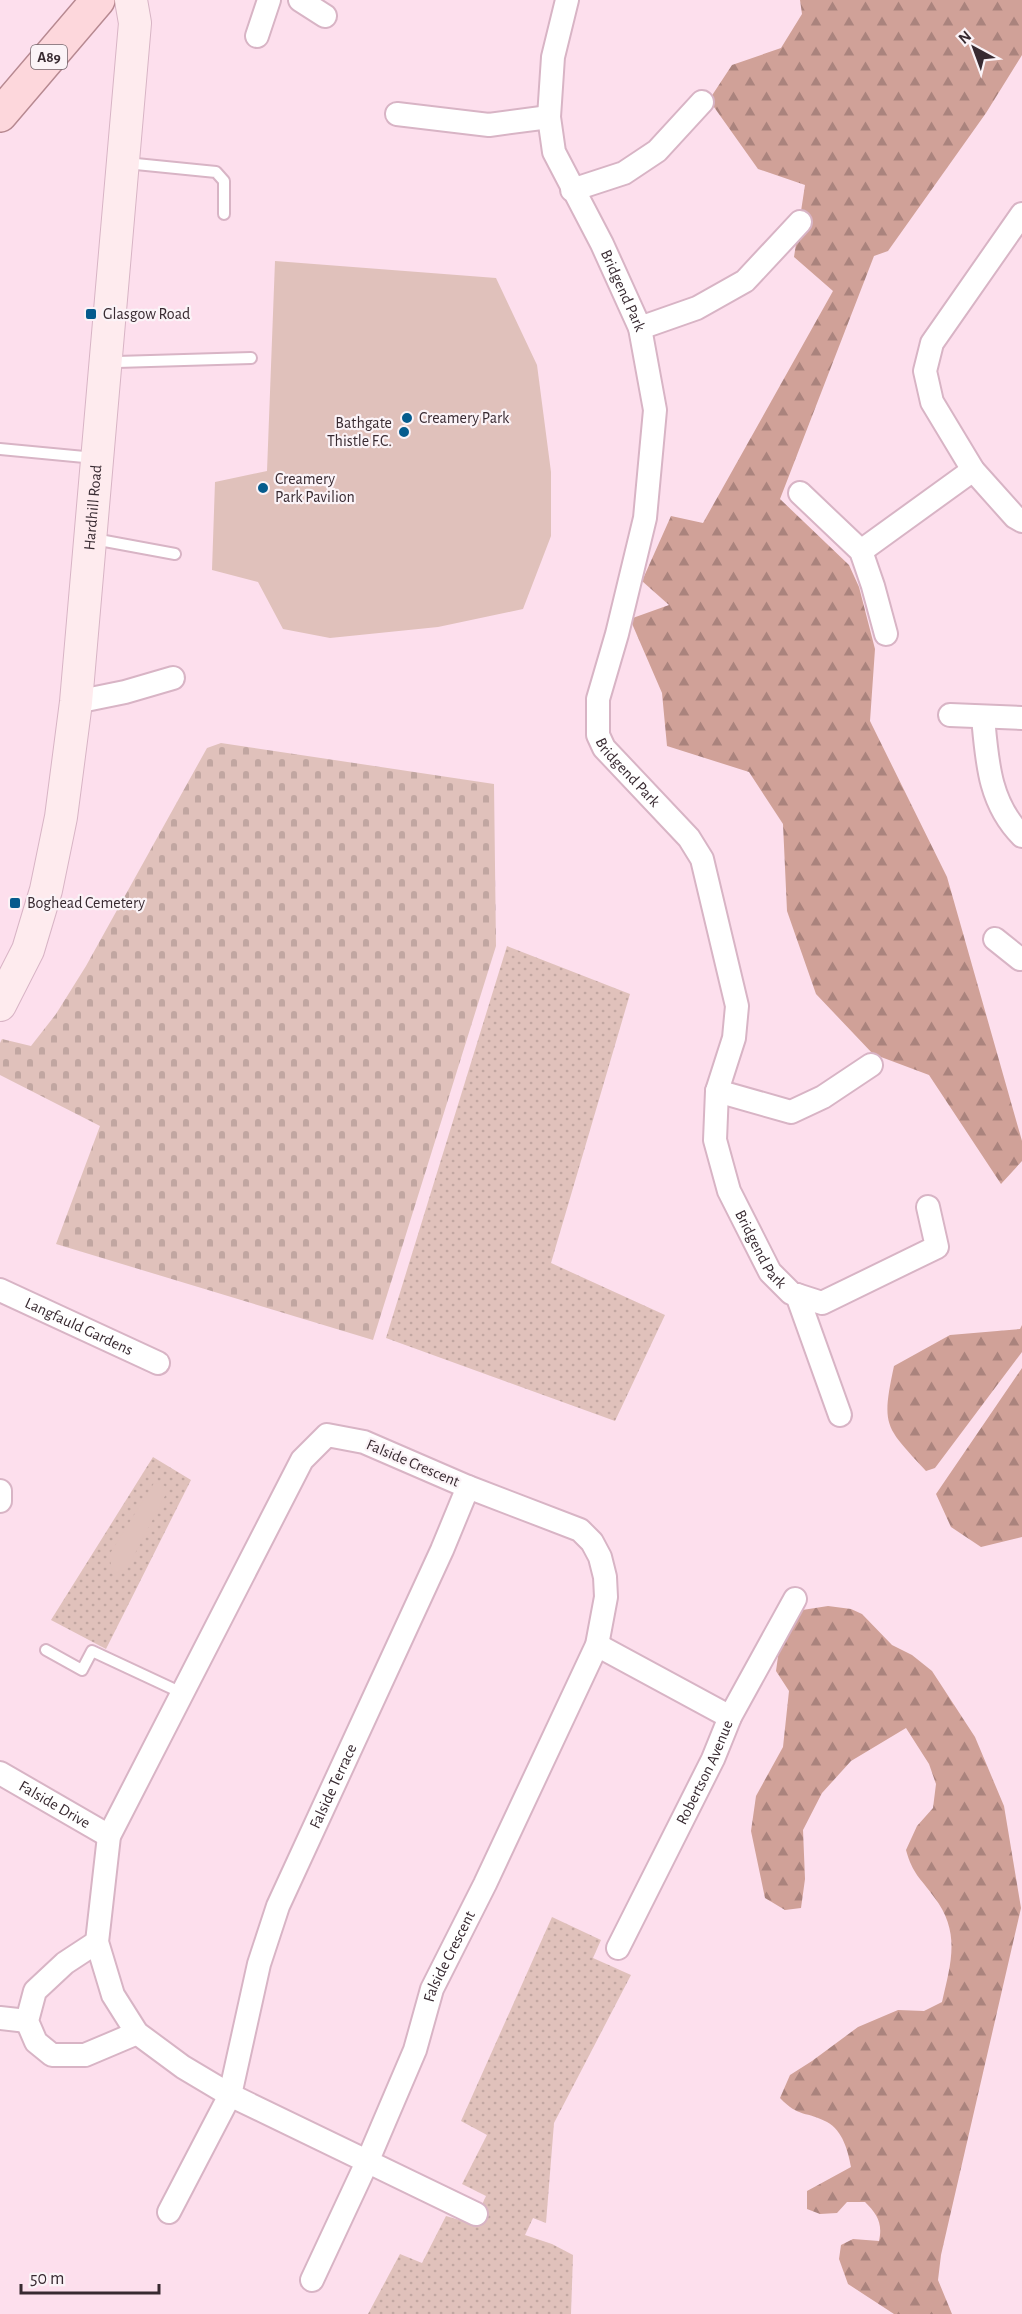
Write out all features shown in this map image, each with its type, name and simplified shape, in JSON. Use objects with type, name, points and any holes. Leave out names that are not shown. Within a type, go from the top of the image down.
[{"type":"main road","name":"A89","points":[[0,115],[98,0]]},
{"type":"main road","name":"Hardhill Road","points":[[0,1005],[28,950],[46,890],[61,817],[76,702],[135,22],[131,0]]},
{"type":"street","points":[[257,36],[269,0]]},
{"type":"street","points":[[300,0],[325,16]]},
{"type":"street","name":"Bridgend Park","points":[[567,0],[553,57],[549,117],[554,152],[602,244],[640,328],[655,411],[645,518],[617,634],[598,699],[598,735],[604,748],[688,838],[702,859],[737,1006],[734,1038],[717,1091],[715,1140],[729,1191],[770,1272],[791,1293],[822,1303],[937,1247],[928,1207]]},
{"type":"street","points":[[572,190],[624,172],[657,151],[702,102]]},
{"type":"street","points":[[397,114],[489,125],[549,117]]},
{"type":"street","points":[[1022,214],[932,343],[925,371],[932,402],[973,470],[1015,517],[1022,521]]},
{"type":"street","points":[[640,328],[697,308],[745,281],[800,222]]},
{"type":"street","points":[[861,551],[973,470]]},
{"type":"street","points":[[800,493],[861,551],[886,634]]},
{"type":"street","points":[[76,702],[125,692],[172,678]]},
{"type":"street","points":[[950,715],[1022,718]]},
{"type":"street","points":[[982,717],[992,789],[1010,824],[1022,836]]},
{"type":"street","points":[[995,939],[1020,959]]},
{"type":"street","points":[[717,1091],[792,1112],[823,1097],[872,1065]]},
{"type":"street","name":"Langfauld Gardens","points":[[0,1290],[158,1362]]},
{"type":"street","points":[[797,1295],[840,1415]]},
{"type":"street","name":"Falside Crescent","points":[[312,2280],[368,2160],[415,2050],[432,1989],[485,1884],[597,1645],[606,1597],[605,1577],[600,1557],[592,1542],[580,1530],[468,1487],[363,1442],[327,1435],[302,1460],[109,1836],[97,1942],[113,1995],[137,2033],[183,2067],[230,2095],[368,2160],[476,2214]]},
{"type":"street","name":"Falside Terrace","points":[[230,2095],[259,1964],[278,1906],[442,1550],[468,1487]]},
{"type":"street","points":[[0,1491],[0,1501]]},
{"type":"street","name":"Robertson Avenue","points":[[618,1948],[713,1759],[730,1717],[795,1599]]},
{"type":"street","points":[[597,1645],[730,1717]]},
{"type":"street","name":"Falside Drive","points":[[0,1773],[109,1836]]},
{"type":"street","points":[[97,1942],[64,1963],[35,1991],[27,2021],[36,2042],[52,2055],[85,2055],[137,2033]]},
{"type":"street","points":[[0,2018],[27,2021]]},
{"type":"street","points":[[169,2212],[230,2095]]},
{"type":"lane","points":[[123,162],[216,172],[224,181],[224,214]]},
{"type":"lane","points":[[106,351],[117,362],[251,358]]},
{"type":"lane","points":[[0,449],[98,458]]},
{"type":"lane","points":[[91,539],[175,554]]},
{"type":"lane","points":[[46,1650],[82,1670],[92,1651],[182,1693]]},
{"type":"green space","points":[[800,0],[1022,0],[1022,55],[986,113],[888,251],[874,256],[780,499],[849,565],[859,587],[875,649],[870,721],[947,877],[1022,1141],[1022,1161],[1001,1184],[929,1075],[873,1054],[816,994],[787,911],[783,824],[749,772],[667,746],[662,693],[630,619],[669,605],[642,581],[671,516],[703,523],[833,291],[794,257],[805,185],[758,169],[709,100],[732,65],[781,48],[802,14]]},
{"type":"green space","name":"Creamery Park","points":[[275,261],[496,278],[537,365],[551,472],[551,536],[523,609],[438,627],[330,638],[283,629],[258,582],[212,570],[215,482],[267,471]]},
{"type":"green space","points":[[221,743],[494,784],[496,946],[373,1340],[56,1244],[100,1126],[0,1075],[2,1039],[31,1046],[56,1014],[86,966],[207,748]]},
{"type":"green space","points":[[507,946],[630,994],[551,1263],[665,1315],[615,1421],[386,1338]]},
{"type":"green space","points":[[1022,1325],[1022,1352],[935,1468],[926,1471],[894,1434],[890,1424],[888,1402],[894,1366],[950,1335],[1020,1329]]},
{"type":"green space","points":[[1022,1368],[1022,1537],[981,1547],[951,1527],[936,1494]]},
{"type":"green space","points":[[153,1457],[191,1480],[106,1649],[51,1620]]},
{"type":"green space","points":[[154,1483],[165,1486],[167,1492],[127,1569],[113,1574],[109,1555]]},
{"type":"green space","points":[[828,1606],[851,1609],[862,1614],[892,1645],[912,1655],[932,1671],[975,1737],[1004,1806],[1021,1908],[941,2255],[938,2280],[952,2314],[894,2314],[848,2284],[839,2259],[841,2245],[853,2239],[879,2241],[878,2219],[865,2202],[847,2202],[837,2213],[820,2214],[807,2209],[807,2191],[851,2167],[848,2154],[841,2136],[833,2126],[793,2109],[780,2098],[790,2075],[858,2027],[898,2010],[924,2011],[942,2002],[951,1961],[951,1935],[948,1923],[934,1897],[914,1871],[906,1850],[917,1826],[933,1808],[936,1784],[929,1764],[906,1728],[851,1761],[822,1793],[803,1830],[805,1879],[801,1908],[785,1910],[765,1898],[751,1831],[756,1796],[783,1747],[789,1691],[776,1671],[780,1642],[796,1611]]},
{"type":"green space","points":[[552,1917],[601,1940],[593,1958],[631,1975],[554,2123],[546,2223],[533,2218],[525,2235],[552,2244],[573,2255],[571,2314],[368,2314],[400,2254],[422,2263],[446,2216],[473,2224],[486,2196],[462,2184],[487,2135],[461,2121]]},
{"type":"place","name":"Glasgow Road","points":[[91,314]]},
{"type":"place","name":"Creamery Park","points":[[407,418]]},
{"type":"place","name":"Bathgate Thistle F.C.","points":[[404,432]]},
{"type":"place","name":"Creamery Park Pavilion","points":[[263,488]]},
{"type":"place","name":"Boghead Cemetery","points":[[15,903]]}]
